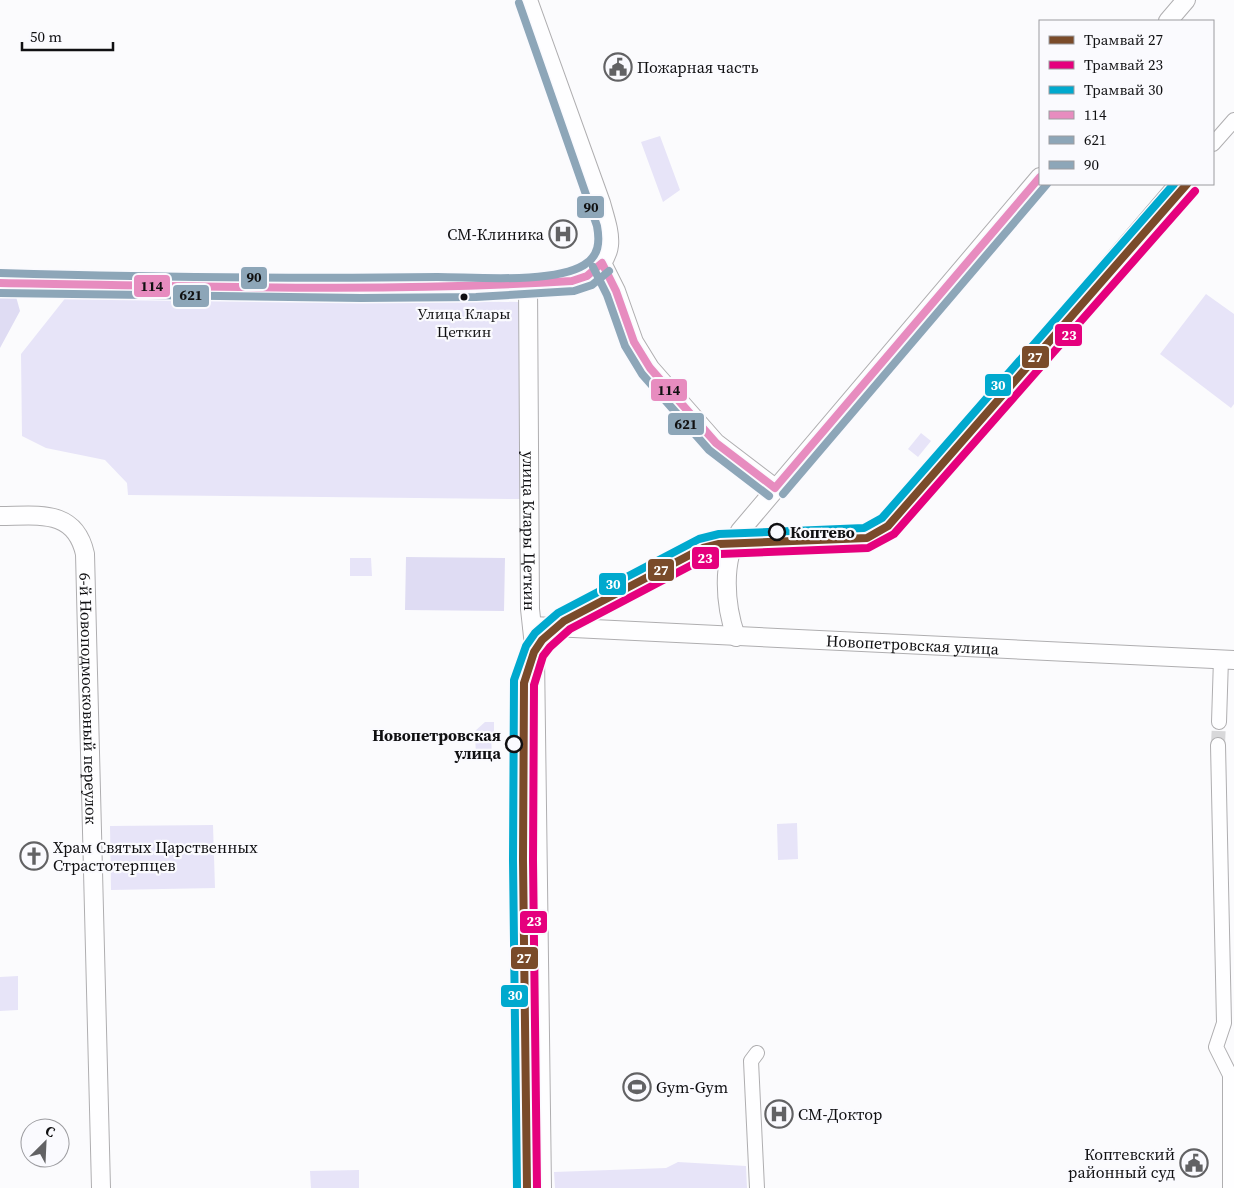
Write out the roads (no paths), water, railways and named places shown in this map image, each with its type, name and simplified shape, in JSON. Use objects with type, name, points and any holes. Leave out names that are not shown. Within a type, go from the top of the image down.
[{"type":"street","points":[[0,283],[361,288],[528,285],[572,281],[587,276],[602,262],[610,244],[601,203],[528,0]]},
{"type":"street","points":[[1169,20],[1186,0]]},
{"type":"street","points":[[1214,143],[1234,120]]},
{"type":"street","points":[[736,637],[730,619],[728,571],[729,552],[734,540],[775,488],[1039,178]]},
{"type":"street","points":[[734,540],[865,534],[886,524],[1175,185]]},
{"type":"street","points":[[602,262],[616,291],[634,342],[650,368],[716,443],[775,488]]},
{"type":"street","name":"улица Клары Цеткин","points":[[528,285],[542,1188]]},
{"type":"street","name":"6-й Новоподмосковный переулок","points":[[0,516],[58,518],[74,528],[83,544],[85,554],[101,1188]]},
{"type":"street","name":"Новопетровская улица","points":[[532,626],[1228,660]]},
{"type":"street","points":[[1219,722],[1228,660]]},
{"type":"street","points":[[1218,745],[1224,1023],[1216,1046],[1230,1076],[1230,1188]]},
{"type":"street","points":[[757,1053],[751,1061],[757,1188]]},
{"type":"tunnel","points":[[1218,745],[1219,722]]},
{"type":"tram line","name":"30","points":[[517,1188],[513,860],[514,680],[526,646],[535,633],[558,613],[699,539],[719,534],[864,528],[882,518],[1173,185]]},
{"type":"tram line","name":"27","points":[[527,1188],[523,860],[524,683],[534,652],[542,640],[564,621],[703,548],[719,544],[867,538],[888,526],[1186,185]]},
{"type":"tram line","name":"23","points":[[537,1188],[533,860],[534,685],[543,656],[570,629],[707,557],[720,554],[868,548],[894,534],[1195,191]]},
{"type":"place","name":"Пожарная часть","points":[[618,67]]},
{"type":"place","name":"СМ-Клиника","points":[[563,234]]},
{"type":"place","name":"Улица Клары Цеткин","points":[[464,297]]},
{"type":"place","name":"Коптево","points":[[777,532]]},
{"type":"place","name":"Новопетровская улица","points":[[514,744]]},
{"type":"place","name":"Храм Святых Царственных Страстотерпцев","points":[[34,856]]},
{"type":"place","name":"Gym-Gym","points":[[637,1087]]},
{"type":"place","name":"СМ-Доктор","points":[[779,1114]]},
{"type":"place","name":"Коптевский районный суд","points":[[1194,1163]]}]
